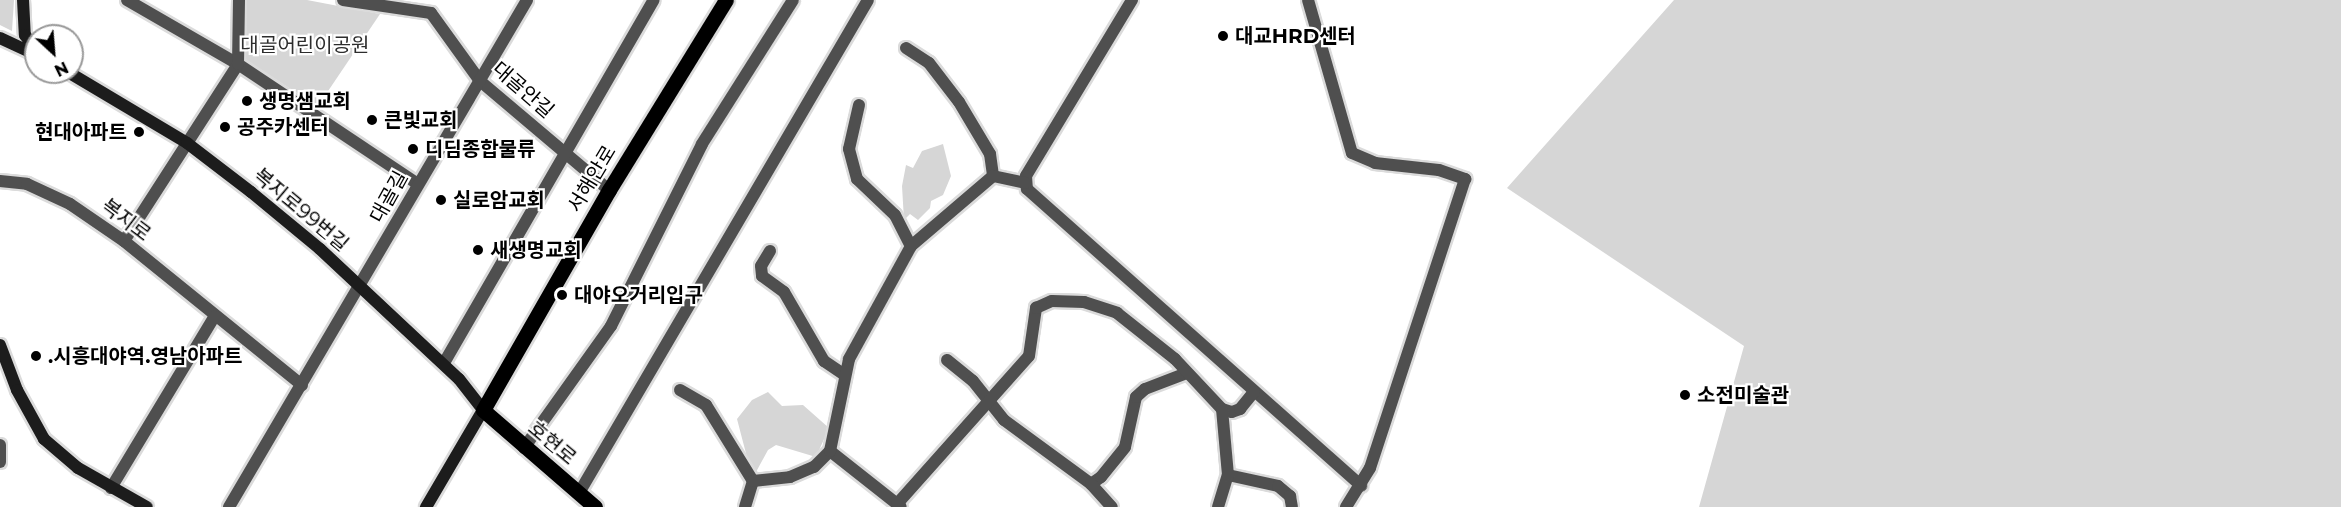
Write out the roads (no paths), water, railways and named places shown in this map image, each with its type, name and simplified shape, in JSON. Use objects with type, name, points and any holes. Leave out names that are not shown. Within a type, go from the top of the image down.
[{"type":"main road","name":"서해안로","points":[[483,410],[609,190],[726,0]]},
{"type":"main road","name":"호현로","points":[[483,410],[524,448],[596,507]]},
{"type":"street","points":[[23,0],[24,30]]},
{"type":"street","points":[[127,0],[238,64],[418,184]]},
{"type":"street","points":[[124,241],[238,64],[239,0]]},
{"type":"street","name":"대골안길","points":[[343,0],[422,6],[430,13],[480,81],[609,190]]},
{"type":"street","name":"대골길","points":[[229,507],[361,287],[418,184],[527,0]]},
{"type":"street","points":[[444,363],[654,0]]},
{"type":"street","points":[[524,448],[611,326],[702,144],[793,0]]},
{"type":"street","points":[[579,493],[868,0]]},
{"type":"street","points":[[1025,183],[1132,0]]},
{"type":"street","points":[[1308,0],[1352,153],[1375,163],[1439,170],[1465,179],[1361,486],[1346,507]]},
{"type":"street","points":[[0,38],[24,48]]},
{"type":"street","points":[[906,48],[929,63],[960,102],[990,154],[993,176]]},
{"type":"street","name":"복지로99번길","points":[[84,82],[187,143],[290,223],[444,363],[483,410]]},
{"type":"street","points":[[859,105],[849,148],[857,179],[895,215],[911,246]]},
{"type":"street","points":[[993,176],[1025,183]]},
{"type":"street","points":[[753,481],[790,477],[814,466],[830,451],[849,359],[911,246],[993,176]]},
{"type":"street","name":"복지로","points":[[0,180],[27,184],[70,204],[124,241],[214,317],[302,385]]},
{"type":"street","points":[[1025,183],[1030,195],[1361,486]]},
{"type":"street","points":[[770,251],[761,266],[762,276],[784,292],[824,361],[845,375]]},
{"type":"street","points":[[830,451],[899,506],[1029,356],[1036,308],[1052,301],[1084,302],[1117,313],[1222,409],[1232,412],[1240,409],[1254,392]]},
{"type":"street","points":[[111,488],[214,317]]},
{"type":"street","points":[[0,345],[17,390],[44,439],[78,468],[147,507]]},
{"type":"street","points":[[947,360],[973,381],[988,404],[1036,446],[1091,484],[1112,507]]},
{"type":"street","points":[[1091,484],[1101,477],[1125,447],[1136,397],[1145,389],[1186,374]]},
{"type":"street","points":[[680,390],[706,405],[753,481],[745,507]]},
{"type":"street","points":[[1218,507],[1228,475],[1222,409]]},
{"type":"street","name":"서해안로","points":[[426,507],[483,410]]},
{"type":"street","points":[[0,445],[0,462]]},
{"type":"street","points":[[1228,475],[1278,486],[1290,496],[1292,507]]},
{"type":"place","name":"대교HRD센터","points":[[1223,36]]},
{"type":"place","name":"생명샘교회","points":[[247,101]]},
{"type":"place","name":"큰빛교회","points":[[372,120]]},
{"type":"place","name":"공주카센터","points":[[225,127]]},
{"type":"place","name":"현대아파트","points":[[139,132]]},
{"type":"place","name":"디딤종합물류","points":[[413,149]]},
{"type":"place","name":"실로암교회","points":[[441,200]]},
{"type":"place","name":"새생명교회","points":[[478,250]]},
{"type":"place","name":"대야오거리입구","points":[[562,295]]},
{"type":"place","name":".시흥대야역.영남아파트","points":[[36,356]]},
{"type":"place","name":"소전미술관","points":[[1685,395]]},
{"type":"park label","name":"대골어린이공원","points":[[305,45]]}]
